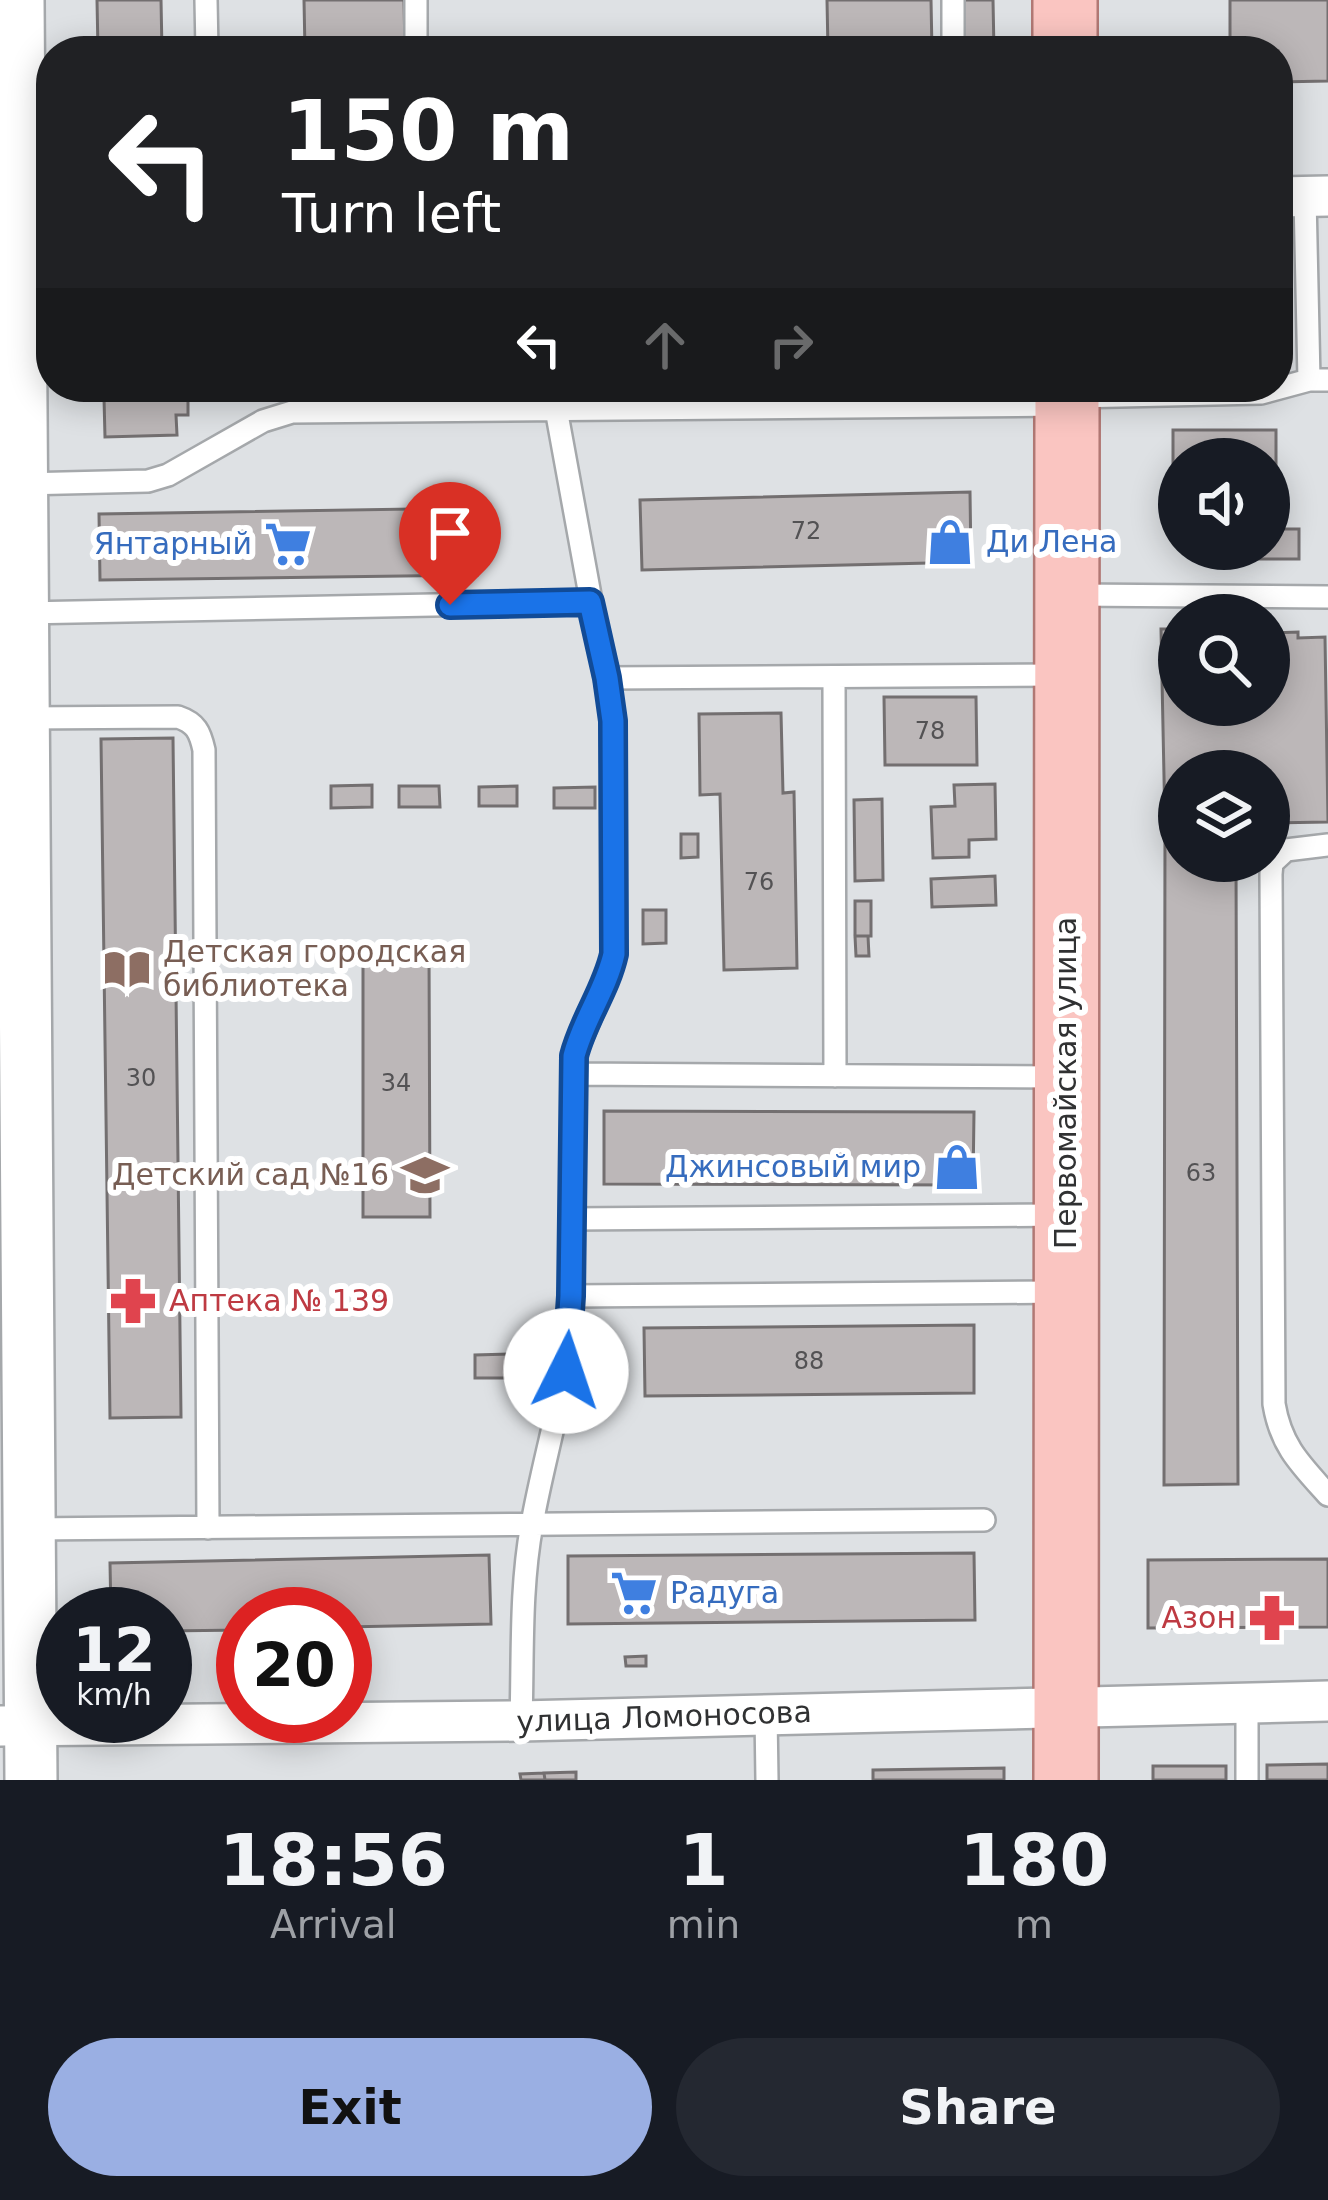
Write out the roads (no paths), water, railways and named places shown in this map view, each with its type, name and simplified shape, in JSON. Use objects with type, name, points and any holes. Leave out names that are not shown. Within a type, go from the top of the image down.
[{"type":"main road","points":[[1065,0],[1065,36]]},
{"type":"main road","name":"Первомайская улица","points":[[1066,1780],[1067,402]]},
{"type":"street","points":[[12,28],[35,214],[11,484],[22,613],[23,718],[12,875],[23,1496],[15,1726],[32,1780]]},
{"type":"street","name":"улица Ломоносова","points":[[15,1726],[521,1721],[1328,1701]]},
{"type":"lane","points":[[206,0],[207,36]]},
{"type":"lane","points":[[416,0],[416,36]]},
{"type":"lane","points":[[953,0],[953,36]]},
{"type":"lane","points":[[1304,197],[1318,380]]},
{"type":"lane","points":[[11,484],[148,481],[168,475],[263,421],[292,412],[479,402]]},
{"type":"lane","points":[[521,1721],[525,1571],[566,1371],[572,1074],[578,1041],[614,954],[613,721],[555,402]]},
{"type":"lane","points":[[1067,595],[1328,597]]},
{"type":"lane","points":[[22,613],[590,602]]},
{"type":"lane","points":[[607,678],[1067,674]]},
{"type":"lane","points":[[835,677],[836,1076]]},
{"type":"lane","points":[[23,718],[178,717],[191,722],[204,750],[208,1528]]},
{"type":"lane","points":[[1328,845],[1286,850],[1277,855],[1270,874],[1274,1404],[1278,1429],[1290,1453],[1328,1495]]},
{"type":"lane","points":[[572,1074],[1066,1077]]},
{"type":"lane","points":[[571,1220],[1066,1215]]},
{"type":"lane","points":[[571,1296],[1066,1292]]},
{"type":"lane","points":[[23,1496],[208,1528],[984,1520]]},
{"type":"lane","points":[[1246,1780],[1247,1703]]},
{"type":"lane","points":[[766,1714],[767,1780]]},
{"type":"place","name":"Ди Лена","points":[[950,542]]},
{"type":"place","name":"Янтарный","points":[[288,544]]},
{"type":"place","name":"Детская городская библиотека","points":[[127,969]]},
{"type":"place","name":"Джинсовый мир","points":[[957,1167]]},
{"type":"place","name":"Детский сад №16","points":[[425,1175]]},
{"type":"place","name":"Аптека № 139","points":[[133,1301]]},
{"type":"place","name":"Радуга","points":[[634,1593]]},
{"type":"place","name":"Азон","points":[[1272,1618]]}]
